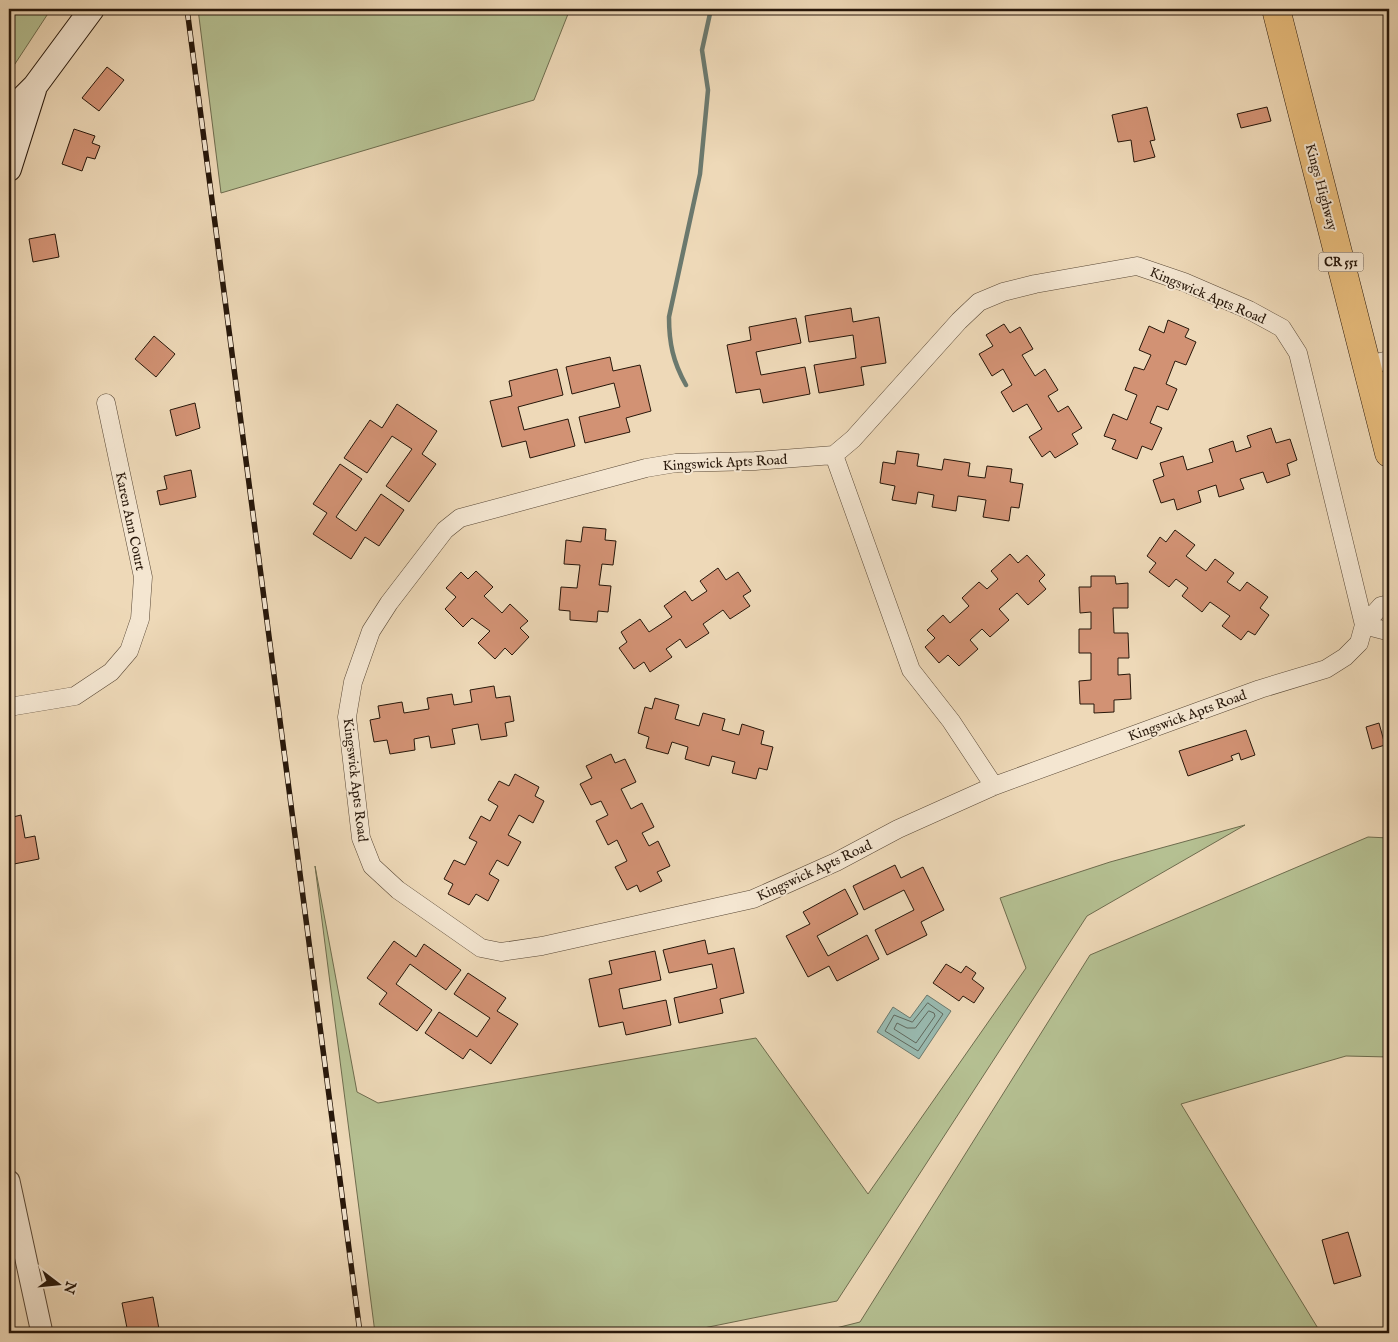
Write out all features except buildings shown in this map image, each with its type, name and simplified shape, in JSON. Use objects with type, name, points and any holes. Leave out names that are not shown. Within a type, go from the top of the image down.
[{"type":"main road","points":[[9,112],[35,86],[92,9]]},
{"type":"main road","name":"Kings Highway","points":[[1276,9],[1379,363],[1389,453]]},
{"type":"main road","points":[[9,169],[35,86]]},
{"type":"street","name":"Kingswick Apts Road","points":[[1364,625],[1298,353],[1282,328],[1184,282],[1137,266],[1035,284],[1003,292],[979,302],[959,321],[872,419],[834,455],[676,463],[646,468],[471,513],[460,518],[445,530],[389,603],[371,631],[353,682],[347,716],[362,838],[372,866],[398,890],[481,948],[501,952],[542,946],[753,899],[836,862],[898,829],[994,786],[1054,762],[1260,689],[1326,668],[1345,657],[1359,643],[1364,625],[1381,606],[1389,604]]},
{"type":"street","name":"Karen Ann Court","points":[[9,707],[75,696],[111,672],[129,651],[140,619],[143,577],[106,403]]},
{"type":"street","points":[[834,455],[911,670],[951,721],[994,786]]},
{"type":"street","points":[[1364,625],[1383,630],[1389,628]]},
{"type":"street","points":[[9,1181],[42,1333]]},
{"type":"green space","points":[[9,9],[51,9],[9,73]]},
{"type":"green space","points":[[198,9],[570,9],[534,100],[221,193]]},
{"type":"green space","points":[[1245,825],[1087,916],[837,1301],[679,1333],[375,1333],[315,866],[357,1092],[378,1103],[756,1038],[868,1194],[1026,968],[1000,898],[1110,862]]},
{"type":"green space","points":[[1368,837],[1389,838],[1389,1057],[1346,1056],[1181,1104],[1319,1330],[1348,1333],[816,1333],[860,1322],[1090,955]]},
{"type":"water","points":[[927,995],[951,1011],[919,1059],[877,1032],[893,1007],[910,1018]]},
{"type":"waterway","points":[[686,385],[673,352],[669,317],[700,174],[708,90],[702,50],[711,9]]},
{"type":"railway","points":[[187,9],[360,1333]]}]
